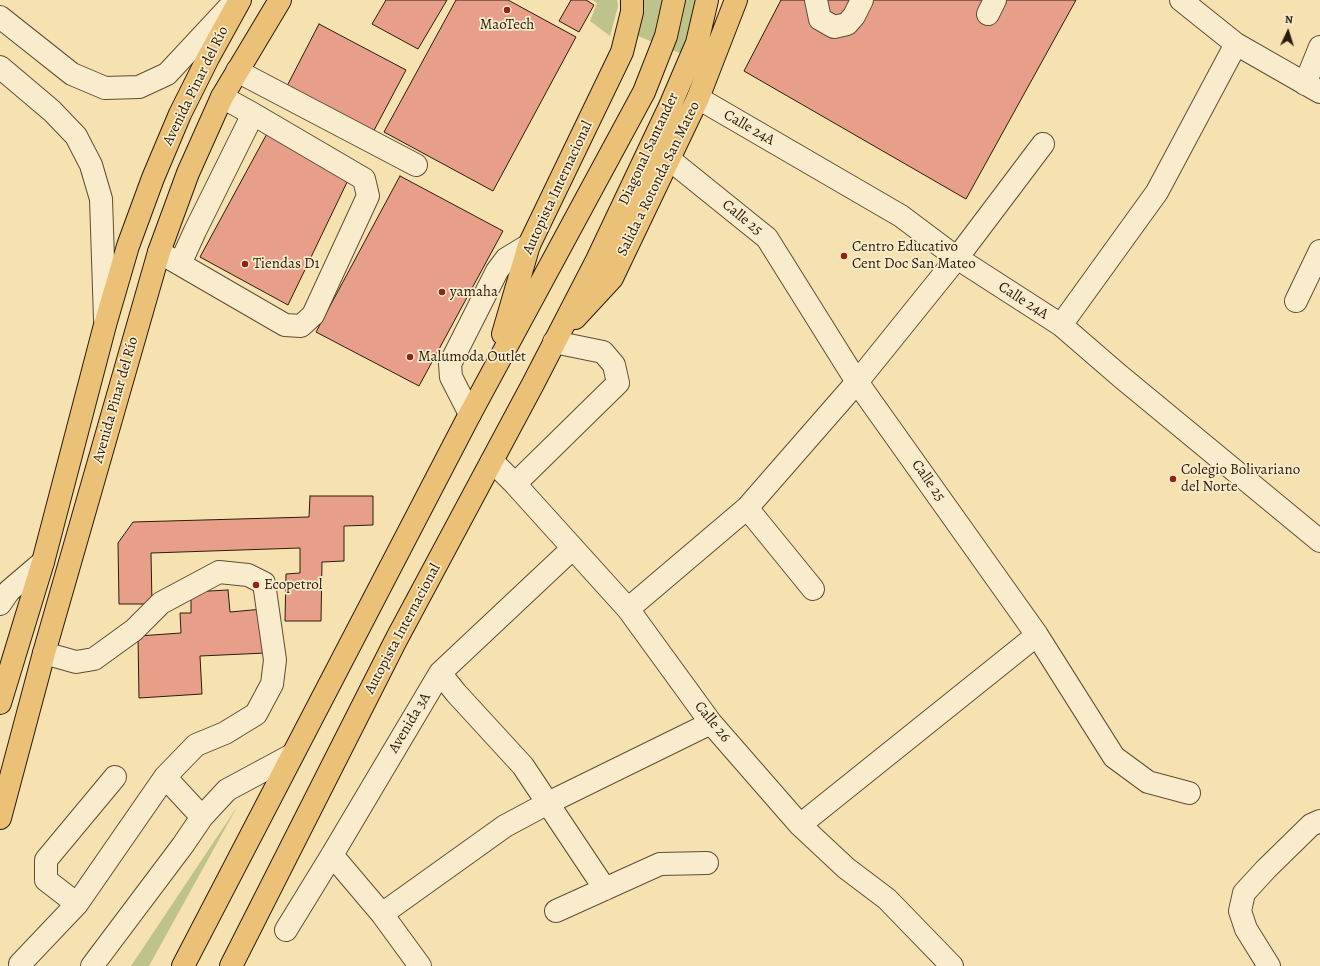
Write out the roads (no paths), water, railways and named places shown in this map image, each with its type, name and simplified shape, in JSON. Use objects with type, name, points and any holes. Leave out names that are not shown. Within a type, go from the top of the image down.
[{"type":"main road","name":"Avenida Pinar del Río","points":[[0,703],[43,562],[105,325],[128,246],[153,178],[180,114],[208,58],[240,0]]},
{"type":"main road","name":"Avenida Pinar del Río","points":[[0,818],[44,653],[158,252],[188,173],[222,97],[280,0]]},
{"type":"main road","name":"Autopista Internacional","points":[[490,379],[529,245],[622,52],[632,12],[632,0]]},
{"type":"main road","name":"Diagonal Santander","points":[[565,237],[644,92],[666,36],[674,0]]},
{"type":"main road","name":"Diagonal Santander","points":[[579,294],[670,106],[697,43],[707,0]]},
{"type":"main road","name":"Salida a Rotonda San Mateo","points":[[554,342],[612,278],[698,98],[736,0]]},
{"type":"main road","name":"Autopista Internacional","points":[[183,966],[470,414],[565,237]]},
{"type":"main road","name":"Autopista Internacional","points":[[231,966],[396,640],[579,294]]},
{"type":"street","points":[[0,17],[72,74],[105,88],[139,87],[167,74],[236,0]]},
{"type":"street","points":[[816,0],[820,19],[834,27],[847,24],[854,16],[862,0]]},
{"type":"street","points":[[1181,0],[1236,44],[1312,88],[1320,47]]},
{"type":"street","points":[[1060,325],[1157,192],[1236,44]]},
{"type":"street","points":[[0,67],[57,116],[76,136],[91,164],[101,199],[105,325]]},
{"type":"street","points":[[237,71],[416,165]]},
{"type":"street","points":[[158,252],[285,325],[301,326],[313,315],[368,196],[364,178],[222,97]]},
{"type":"street","name":"Calle 24A","points":[[698,98],[901,216],[957,258],[1060,325],[1320,541]]},
{"type":"street","points":[[180,264],[254,114]]},
{"type":"street","points":[[628,609],[746,508],[857,382],[957,258],[1043,144]]},
{"type":"street","name":"Calle 25","points":[[669,159],[767,238],[857,382],[1037,636],[1114,757],[1148,782],[1189,793]]},
{"type":"street","points":[[470,414],[451,377],[450,364],[497,271],[506,259],[529,245]]},
{"type":"street","points":[[1296,302],[1320,251]]},
{"type":"street","points":[[515,484],[618,383],[614,365],[603,352],[554,342]]},
{"type":"street","name":"Calle 26","points":[[492,461],[515,484],[628,609],[711,723],[800,825],[846,868],[888,899],[952,966]]},
{"type":"street","points":[[746,508],[813,589]]},
{"type":"street","name":"Avenida 3A","points":[[286,930],[440,673],[573,548]]},
{"type":"street","points":[[0,604],[9,591],[43,562]]},
{"type":"street","points":[[20,964],[77,904],[165,777],[196,745],[225,733],[256,714],[272,684],[275,660],[264,583],[248,575],[219,572],[161,603],[134,630],[94,659],[76,662],[44,653]]},
{"type":"street","points":[[800,825],[1037,636]]},
{"type":"street","points":[[440,673],[456,693],[523,766],[604,889]]},
{"type":"street","points":[[382,914],[505,826],[548,803],[711,723]]},
{"type":"street","points":[[92,966],[183,845],[202,817],[227,790],[292,755]]},
{"type":"street","points":[[77,904],[46,880],[46,860],[115,777]]},
{"type":"street","points":[[165,777],[202,817]]},
{"type":"street","points":[[1269,966],[1246,929],[1240,911],[1244,893],[1311,825],[1320,821]]},
{"type":"street","points":[[332,855],[382,914],[420,966]]},
{"type":"street","points":[[556,911],[660,864],[707,863]]},
{"type":"place","name":"MaoTech","points":[[507,10]]},
{"type":"place","name":"Centro Educativo Cent Doc San Mateo","points":[[844,256]]},
{"type":"place","name":"Tiendas D1","points":[[245,264]]},
{"type":"place","name":"yamaha","points":[[442,292]]},
{"type":"place","name":"Malumoda Outlet","points":[[410,357]]},
{"type":"place","name":"Colegio Bolivariano del Norte","points":[[1173,479]]},
{"type":"place","name":"Ecopetrol","points":[[256,585]]}]
